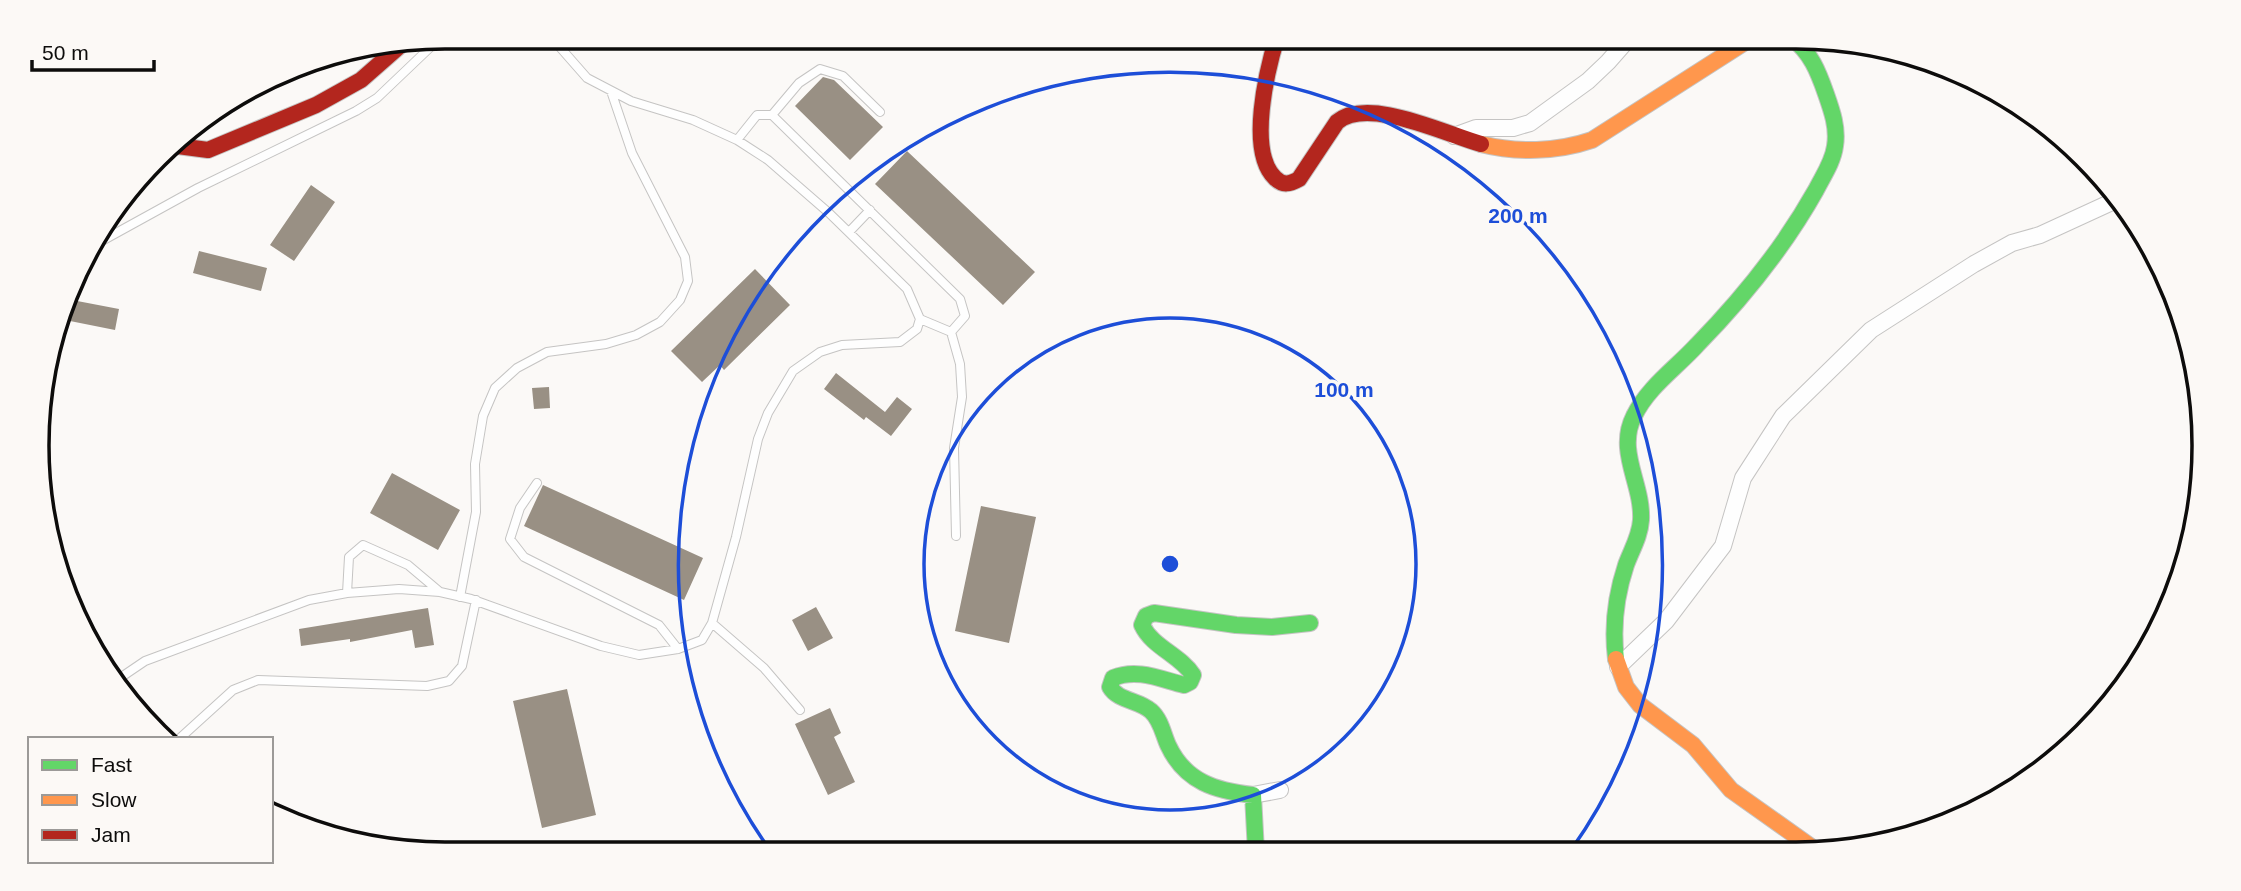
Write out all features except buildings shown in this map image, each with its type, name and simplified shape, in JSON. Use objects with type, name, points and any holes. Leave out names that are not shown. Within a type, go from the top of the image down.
[{"type":"street","points":[[1272,49],[1265,84],[1262,125],[1264,156],[1270,173],[1280,183],[1292,184],[1301,179],[1333,124],[1345,115],[1359,111],[1375,112],[1492,147],[1559,148],[1593,140],[1734,49]]},
{"type":"street","points":[[1454,136],[1476,128],[1513,128],[1530,122],[1588,81],[1619,49]]},
{"type":"street","points":[[1804,842],[1729,788],[1693,745],[1642,709],[1626,687],[1618,667],[1614,642],[1619,589],[1640,528],[1641,509],[1628,448],[1630,425],[1641,403],[1707,335],[1783,241],[1802,215],[1833,155],[1836,132],[1832,110],[1812,50]]},
{"type":"street","points":[[184,147],[208,150],[316,105],[361,80],[393,52]]},
{"type":"street","points":[[1618,667],[1666,621],[1723,546],[1743,478],[1783,416],[1871,330],[2012,243],[2040,235],[2110,203]]},
{"type":"street","points":[[1280,790],[1253,795],[1207,787],[1178,765],[1161,725],[1151,711],[1139,703],[1114,694],[1110,687],[1113,678],[1122,673],[1184,685],[1190,682],[1193,675],[1188,667],[1146,634],[1142,625],[1146,616],[1154,613],[1248,626],[1272,627],[1310,623]]},
{"type":"street","points":[[1253,795],[1255,842]]},
{"type":"lane","points":[[123,676],[145,661],[309,600],[347,593],[399,589],[440,592],[477,600],[601,646],[639,655],[678,649],[702,640],[712,623],[736,537],[758,439],[768,413],[793,372],[820,352],[842,345],[900,342],[917,329],[920,319],[907,289],[849,232],[768,160],[737,140],[693,120],[631,101],[611,91],[587,78],[562,49]]},
{"type":"lane","points":[[108,238],[198,188],[356,111],[377,98],[428,50]]},
{"type":"lane","points":[[772,115],[799,83],[820,69],[843,76],[880,112]]},
{"type":"lane","points":[[460,597],[476,512],[475,464],[483,416],[495,388],[517,368],[547,352],[606,344],[636,335],[660,322],[680,300],[688,281],[685,257],[632,153],[611,91]]},
{"type":"lane","points":[[737,140],[757,115],[772,115],[960,299],[965,316],[951,332]]},
{"type":"lane","points":[[849,232],[870,211]]},
{"type":"lane","points":[[920,319],[951,332]]},
{"type":"lane","points":[[951,332],[960,364],[962,397],[954,448],[956,537]]},
{"type":"lane","points":[[537,483],[520,508],[510,539],[524,557],[659,625],[678,649]]},
{"type":"lane","points":[[347,593],[349,557],[363,545],[408,565],[440,592]]},
{"type":"lane","points":[[181,737],[233,690],[258,680],[427,686],[449,681],[462,666],[477,600]]},
{"type":"lane","points":[[712,623],[764,668],[800,710]]},
{"type":"traffic: fast","points":[[1616,659],[1614,635],[1617,599],[1641,520],[1641,507],[1628,442],[1634,416],[1655,387],[1714,327],[1762,271],[1804,211],[1834,152],[1836,139],[1832,113],[1817,70],[1803,49]]},
{"type":"traffic: fast","points":[[1255,842],[1253,795],[1226,791],[1193,776],[1175,758],[1154,715],[1146,707],[1118,695],[1110,687],[1113,678],[1131,674],[1184,685],[1190,682],[1193,675],[1152,639],[1142,625],[1146,616],[1154,613],[1236,625],[1272,627],[1310,623]]},
{"type":"traffic: slow","points":[[1481,144],[1536,150],[1565,147],[1592,140],[1734,49]]},
{"type":"traffic: slow","points":[[1616,659],[1626,687],[1640,705],[1693,745],[1731,790],[1804,842]]},
{"type":"traffic: jam","points":[[1274,49],[1265,89],[1261,130],[1262,149],[1267,166],[1281,182],[1290,183],[1299,179],[1337,122],[1351,115],[1387,115],[1481,144]]},
{"type":"traffic: jam","points":[[184,147],[208,150],[316,105],[361,80],[393,52]]}]
